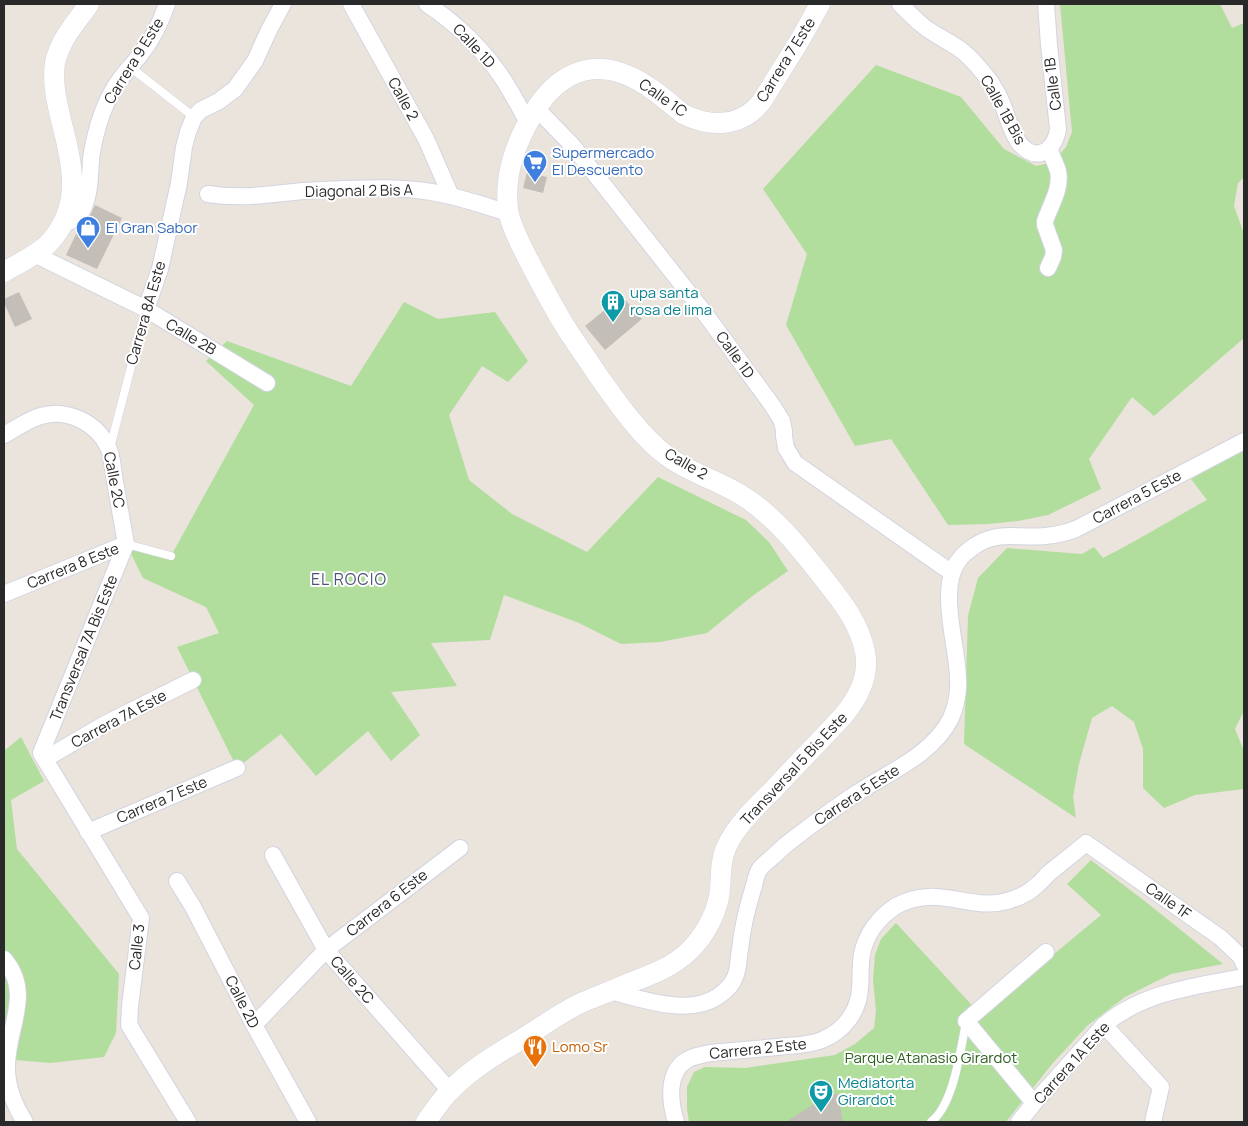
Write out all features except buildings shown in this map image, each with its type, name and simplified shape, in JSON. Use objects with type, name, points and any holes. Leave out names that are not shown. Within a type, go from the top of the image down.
[{"type":"street","points":[[4,272],[48,244],[62,224],[70,205],[72,176],[70,156],[56,97],[54,73],[64,38],[89,4]]},
{"type":"street","name":"Carrera 9 Este","points":[[62,224],[68,222],[83,210],[89,185],[93,144],[103,110],[120,79],[153,36],[167,4]]},
{"type":"street","points":[[194,117],[201,110],[219,101],[235,89],[255,61],[283,4]]},
{"type":"street","name":"Calle 2","points":[[351,4],[426,139],[452,196]]},
{"type":"street","name":"Calle 1D","points":[[427,4],[478,46],[532,116],[572,145],[703,311],[778,413],[784,430],[786,448],[795,463],[952,573]]},
{"type":"street","name":"Carrera 7 Este","points":[[721,123],[741,119],[756,108],[800,40],[820,4]]},
{"type":"street","name":"Calle 1B Bis","points":[[900,4],[922,25],[962,50],[984,73],[1000,99],[1020,145],[1026,151],[1033,154],[1044,151]]},
{"type":"street","name":"Calle 1B","points":[[1044,151],[1057,137],[1058,129],[1046,4]]},
{"type":"street","name":"Calle 1C","points":[[532,116],[553,88],[564,79],[578,72],[606,69],[631,76],[683,114],[701,122],[721,123]]},
{"type":"street","points":[[508,213],[507,180],[510,163],[515,148],[532,116]]},
{"type":"street","name":"Carrera 8A Este","points":[[146,310],[160,269],[179,183],[184,147],[194,117]]},
{"type":"street","points":[[1044,151],[1058,171],[1060,181],[1045,221],[1054,250],[1048,268]]},
{"type":"street","name":"Diagonal 2 Bis A","points":[[208,194],[238,198],[298,192],[389,188],[417,190],[452,196],[508,213]]},
{"type":"street","name":"Calle 2","points":[[508,213],[540,283],[563,324],[612,396],[649,440],[667,456],[731,489],[776,521],[844,604],[861,636],[866,653],[866,668]]},
{"type":"street","name":"Calle 2B","points":[[34,254],[146,310],[267,383]]},
{"type":"street","name":"Calle 2C","points":[[4,435],[40,416],[59,414],[77,418],[100,434],[109,449],[126,544]]},
{"type":"street","name":"Carrera 5 Este","points":[[610,991],[681,1006],[702,1004],[722,994],[732,984],[736,976],[747,908],[759,870],[787,843],[831,810],[916,757],[936,740],[951,717],[958,691],[949,603],[952,573],[957,562],[964,554],[981,542],[1000,536],[1044,537],[1076,529],[1244,441]]},
{"type":"street","name":"Carrera 8 Este","points":[[4,594],[126,544]]},
{"type":"street","name":"Transversal 7A Bis Este","points":[[43,756],[126,544]]},
{"type":"street","name":"Transversal 5 Bis Este","points":[[610,991],[666,968],[679,960],[701,938],[715,911],[719,897],[725,850],[732,836],[749,814],[852,706],[863,682],[866,668]]},
{"type":"street","name":"Carrera 7A Este","points":[[43,756],[193,680]]},
{"type":"street","name":"Calle 3","points":[[43,756],[140,918],[129,1025],[188,1122]]},
{"type":"street","name":"Carrera 7 Este","points":[[88,832],[237,768]]},
{"type":"street","name":"Calle 1F","points":[[1086,843],[1221,938],[1241,957],[1244,964]]},
{"type":"street","name":"Carrera 2 Este","points":[[676,1122],[671,1092],[673,1078],[678,1067],[687,1060],[710,1053],[811,1043],[830,1037],[845,1024],[859,998],[860,964],[866,941],[872,930],[887,913],[908,901],[919,898],[943,897],[984,904],[1007,902],[1018,898],[1037,885],[1086,843]]},
{"type":"street","name":"Carrera 6 Este","points":[[254,1025],[326,950],[460,848]]},
{"type":"street","name":"Calle 2C","points":[[273,855],[326,950],[450,1091]]},
{"type":"street","name":"Calle 2D","points":[[177,881],[193,907],[254,1025],[308,1122]]},
{"type":"street","points":[[1034,1103],[966,1021],[1046,952]]},
{"type":"street","points":[[4,959],[14,976],[18,994],[17,1012],[8,1053],[8,1079],[14,1103],[25,1122]]},
{"type":"street","name":"Carrera 1A Este","points":[[1019,1122],[1113,1017],[1127,1008],[1146,1000],[1189,988],[1244,977]]},
{"type":"street","points":[[426,1122],[438,1104],[450,1091],[487,1061],[559,1015],[610,991]]},
{"type":"street","points":[[1104,1025],[1161,1087],[1152,1122]]},
{"type":"lane","points":[[130,67],[194,117]]},
{"type":"lane","name":"Carrera 8A Este","points":[[109,449],[146,310]]},
{"type":"lane","name":"Carrera 8 Este","points":[[126,544],[171,556]]},
{"type":"lane","points":[[931,1122],[945,1104],[952,1087],[966,1021]]},
{"type":"green space","points":[[1060,4],[1220,4],[1232,28],[1244,23],[1244,177],[1238,183],[1234,206],[1244,234],[1244,338],[1154,416],[1132,397],[1089,459],[1101,489],[1048,515],[988,524],[948,525],[891,439],[855,446],[786,325],[807,254],[763,189],[876,65],[961,97],[1004,149],[1036,166],[1053,162],[1066,147],[1072,132]]},
{"type":"green space","points":[[404,302],[438,319],[495,312],[528,361],[508,382],[482,366],[449,415],[469,480],[512,514],[587,552],[658,477],[746,520],[769,542],[788,571],[751,597],[707,633],[660,642],[621,644],[579,623],[504,595],[490,640],[431,643],[457,686],[391,692],[420,735],[391,761],[368,731],[316,776],[281,734],[237,768],[177,647],[219,633],[206,607],[143,578],[126,544],[171,556],[254,405],[206,361],[227,341],[351,386]]},
{"type":"green space","points":[[1244,450],[1244,711],[1235,729],[1244,751],[1244,789],[1195,795],[1164,808],[1143,788],[1143,749],[1134,722],[1112,706],[1092,718],[1079,764],[1073,797],[1076,818],[964,744],[968,616],[978,578],[1007,548],[1082,554],[1094,547],[1103,558],[1207,500],[1191,479]]},
{"type":"green space","points":[[21,737],[44,781],[11,800],[17,849],[119,974],[116,1033],[104,1057],[50,1063],[4,1059],[4,751]]},
{"type":"green space","name":"Parque Atanasio Girardot","points":[[1091,860],[1223,964],[1171,974],[1125,997],[1087,1026],[1052,1064],[1006,1122],[689,1122],[687,1087],[694,1072],[705,1067],[745,1068],[835,1055],[855,1044],[874,1028],[876,1010],[873,980],[875,955],[881,939],[896,923],[981,1015],[1101,915],[1067,884]]},
{"type":"place","name":"Supermercado El Descuento","points":[[535,183]]},
{"type":"place","name":"El Gran Sabor","points":[[88,249]]},
{"type":"place","name":"upa santa rosa de lima","points":[[613,323]]},
{"type":"place","name":"Lomo Sr","points":[[535,1068]]},
{"type":"place","name":"Mediatorta Girardot","points":[[821,1113]]},
{"type":"district","name":"EL ROCIO","points":[[349,579]]}]
